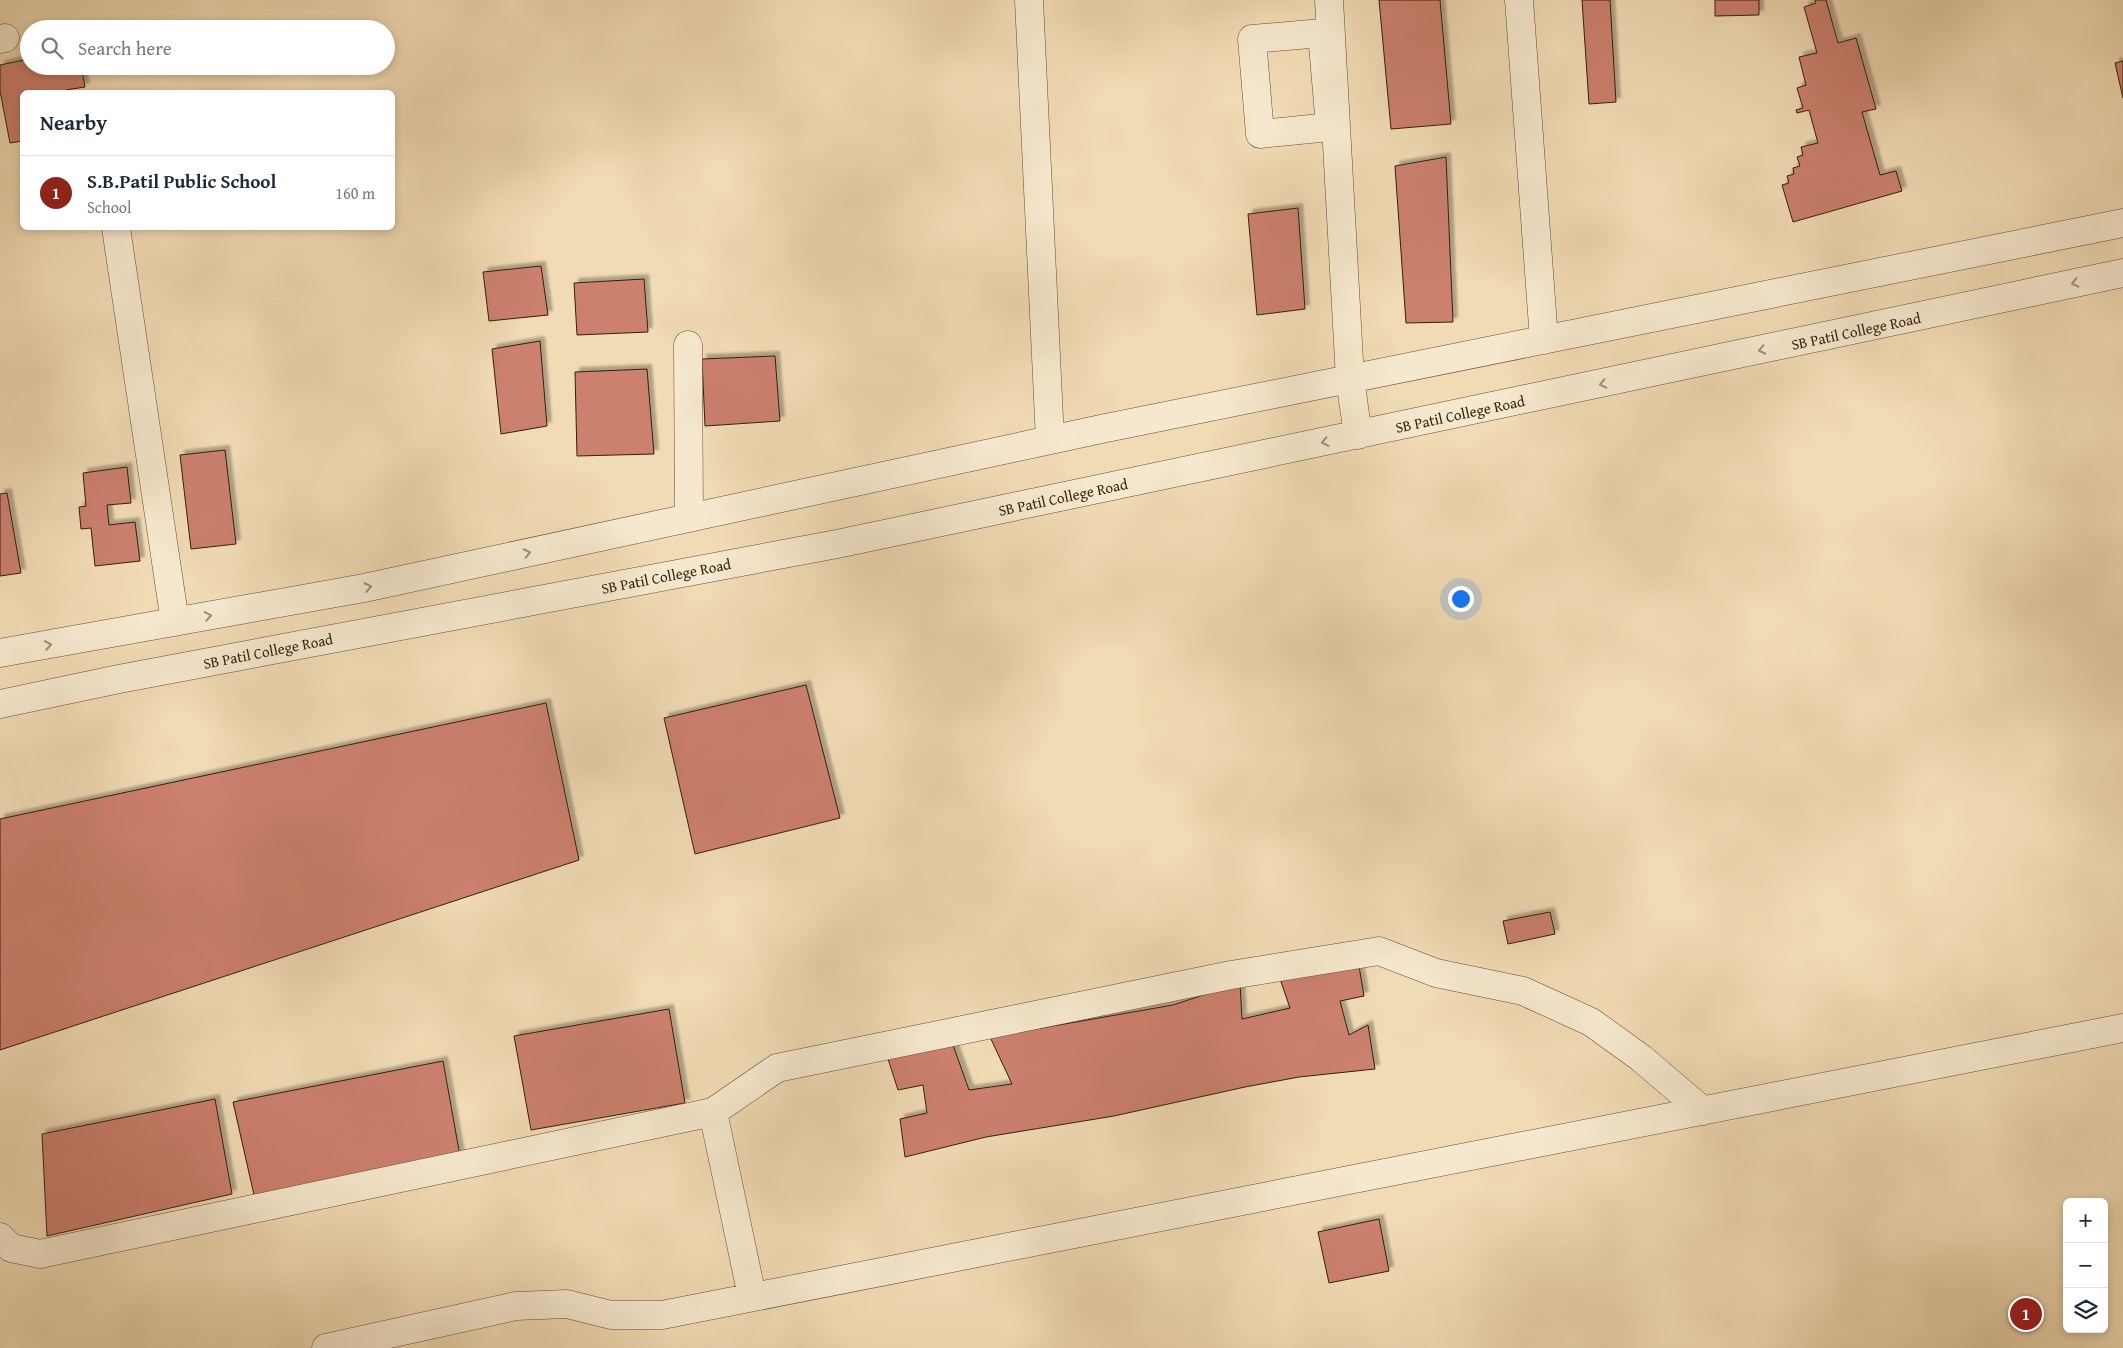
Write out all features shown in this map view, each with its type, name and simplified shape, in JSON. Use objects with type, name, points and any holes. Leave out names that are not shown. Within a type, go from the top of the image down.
[{"type":"street","points":[[1029,0],[1050,440]]},
{"type":"street","points":[[1329,0],[1332,114],[1350,379],[1358,435]]},
{"type":"street","points":[[1519,0],[1544,340]]},
{"type":"street","points":[[0,653],[364,588],[1050,440],[2123,223]]},
{"type":"street","points":[[116,230],[175,622]]},
{"type":"street","name":"SB Patil College Road","points":[[0,704],[128,677],[837,544],[2123,273]]},
{"type":"street","points":[[688,345],[689,518]]},
{"type":"street","points":[[0,1237],[11,1248],[40,1254],[712,1112],[778,1068],[1231,975],[1380,950],[1436,973],[1523,991],[1591,1022],[1641,1058],[1703,1110]]},
{"type":"street","points":[[326,1348],[516,1306],[567,1304],[611,1315],[662,1315],[2123,1028]]},
{"type":"street","points":[[712,1112],[752,1296]]},
{"type":"building","points":[[1379,0],[1440,0],[1451,124],[1391,129]]},
{"type":"building","points":[[1582,0],[1610,0],[1616,102],[1589,104]]},
{"type":"building","points":[[1715,0],[1759,0],[1759,15],[1715,16]]},
{"type":"building","points":[[1815,0],[1826,0],[1838,43],[1856,38],[1876,109],[1862,112],[1880,175],[1896,171],[1902,191],[1793,222],[1782,185],[1789,183],[1787,176],[1794,174],[1793,168],[1800,166],[1797,157],[1803,155],[1801,147],[1818,143],[1809,110],[1797,113],[1796,110],[1803,108],[1797,88],[1806,85],[1799,57],[1817,53],[1804,7],[1816,3]]},
{"type":"building","points":[[20,61],[20,75],[83,75],[85,87],[66,90],[20,90],[20,141],[10,143],[0,91],[0,65]]},
{"type":"building","points":[[2123,61],[2123,98],[2115,63]]},
{"type":"building","points":[[1446,157],[1453,322],[1406,323],[1395,166]]},
{"type":"building","points":[[1298,208],[1305,309],[1257,315],[1248,214]]},
{"type":"building","points":[[541,266],[548,315],[489,321],[483,272]]},
{"type":"building","points":[[644,279],[648,332],[577,335],[574,283]]},
{"type":"building","points":[[540,341],[547,426],[501,434],[492,349]]},
{"type":"building","points":[[775,356],[780,421],[705,426],[702,359]]},
{"type":"building","points":[[647,369],[654,454],[577,456],[575,372]]},
{"type":"building","points":[[225,450],[236,544],[191,549],[180,455]]},
{"type":"building","points":[[127,467],[131,503],[107,505],[109,525],[135,522],[140,561],[95,566],[91,528],[81,529],[79,507],[86,506],[83,473]]},
{"type":"building","points":[[7,493],[21,573],[0,576],[0,494]]},
{"type":"building","points":[[806,685],[840,818],[695,854],[664,718]]},
{"type":"building","points":[[546,703],[579,860],[0,1050],[0,819]]},
{"type":"building","points":[[1550,912],[1555,934],[1508,944],[1503,921]]},
{"type":"building","points":[[1359,966],[1364,996],[1340,1001],[1349,1035],[1368,1025],[1375,1069],[1299,1077],[1245,1087],[1114,1116],[986,1137],[905,1157],[900,1119],[927,1113],[923,1085],[898,1090],[888,1059],[953,1045],[969,1090],[1012,1084],[990,1037],[1173,1005],[1240,983],[1242,1019],[1290,1008],[1278,973]]},
{"type":"building","points":[[669,1009],[685,1103],[531,1130],[514,1036]]},
{"type":"building","points":[[443,1061],[460,1156],[254,1195],[233,1102]]},
{"type":"building","points":[[215,1099],[232,1194],[47,1236],[42,1134]]},
{"type":"building","points":[[1379,1219],[1389,1271],[1329,1283],[1318,1232]]},
{"type":"place","name":"S.B.Patil Public School","points":[[2026,1314]]}]
